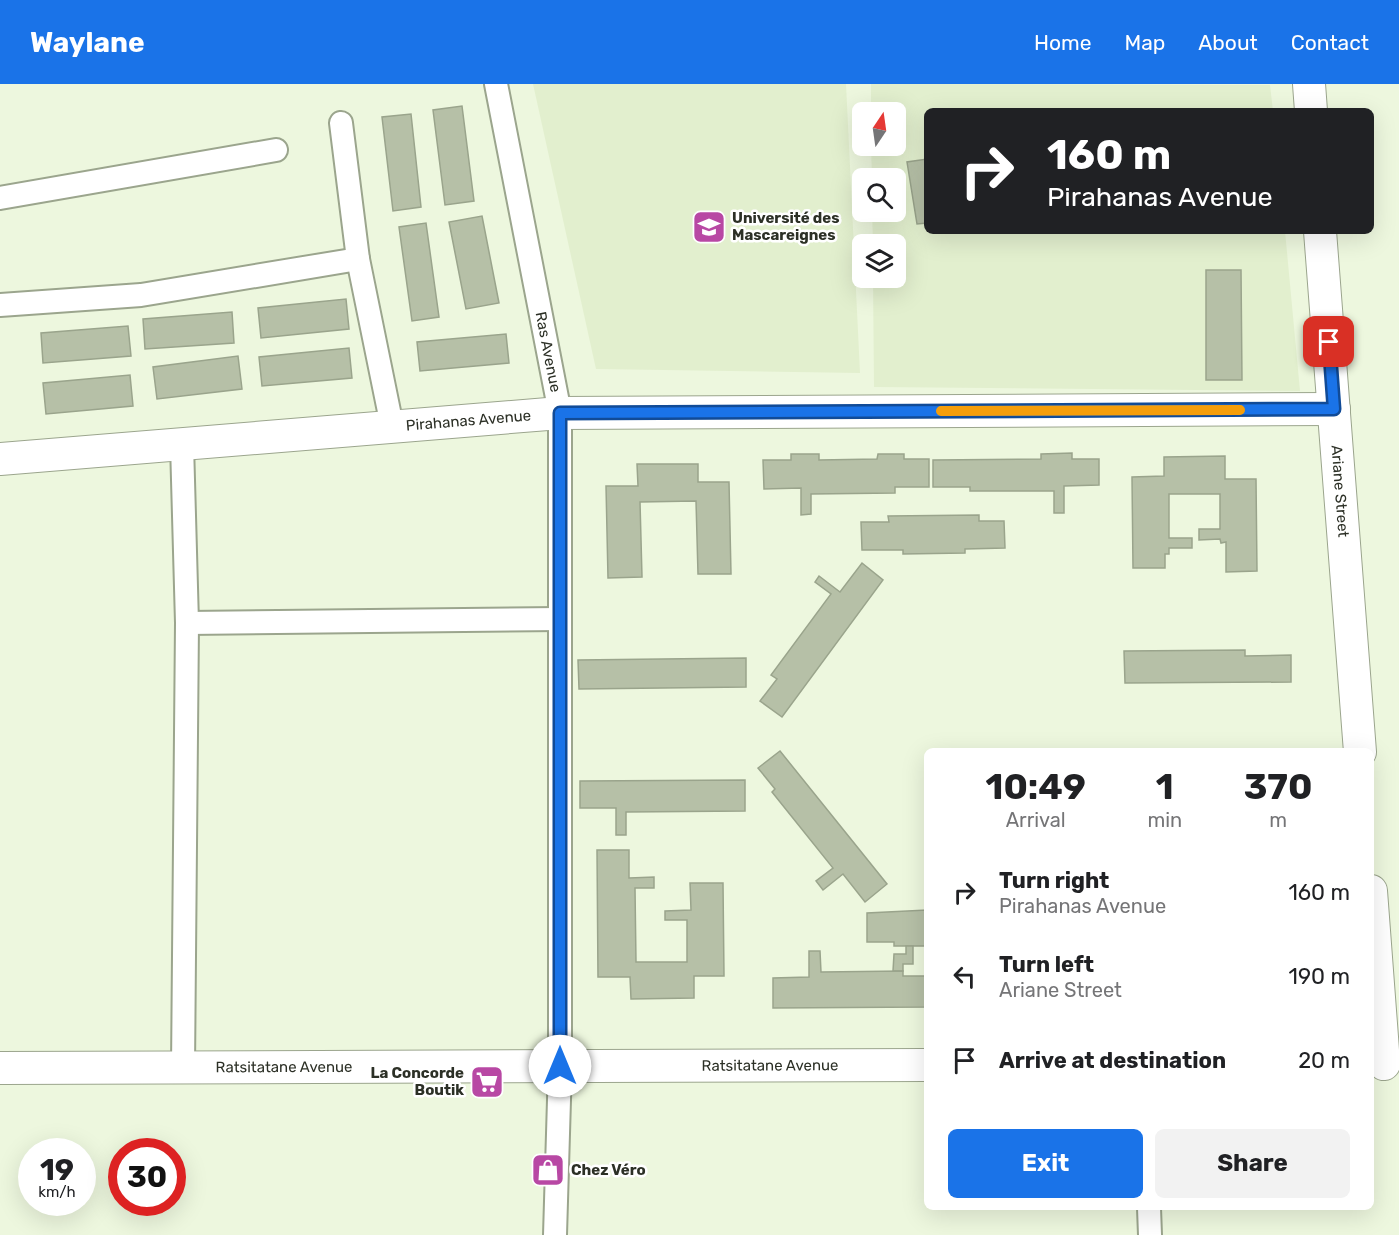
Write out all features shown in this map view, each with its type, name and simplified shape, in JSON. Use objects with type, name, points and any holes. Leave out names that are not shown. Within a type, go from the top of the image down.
[{"type":"street","name":"Ras Avenue","points":[[496,84],[560,413],[560,1066],[555,1235]]},
{"type":"street","points":[[1309,84],[1311,108]]},
{"type":"street","points":[[341,123],[358,259],[392,426]]},
{"type":"street","points":[[0,198],[276,150]]},
{"type":"street","name":"Ariane Street","points":[[1320,234],[1360,748]]},
{"type":"street","points":[[0,305],[141,295],[358,259]]},
{"type":"street","name":"Pirahanas Avenue","points":[[0,459],[560,413],[1334,409]]},
{"type":"street","points":[[182,444],[187,623],[183,1068]]},
{"type":"street","points":[[187,623],[560,619]]},
{"type":"street","points":[[1374,928],[1385,1064]]},
{"type":"street","name":"Ratsitatane Avenue","points":[[0,1068],[924,1065]]},
{"type":"street","points":[[1149,1210],[1150,1235]]},
{"type":"shaded area","name":"Université des Mascareignes","points":[[533,84],[846,84],[853,234],[852,288],[856,288],[860,373],[596,369]]},
{"type":"shaded area","points":[[871,84],[1270,85],[1273,108],[924,108],[924,234],[1285,234],[1300,391],[874,387],[873,288],[906,288],[906,234],[873,234],[872,222],[906,222],[906,168],[872,168],[871,156],[906,156],[906,102],[871,102]]},
{"type":"building","points":[[462,106],[474,201],[445,205],[433,110]]},
{"type":"building","points":[[411,114],[421,207],[393,211],[382,117]]},
{"type":"building","points":[[924,159],[924,223],[917,224],[907,162]]},
{"type":"building","points":[[482,216],[499,303],[466,309],[449,222]]},
{"type":"building","points":[[426,223],[439,317],[412,321],[399,227]]},
{"type":"building","points":[[1206,270],[1241,270],[1242,380],[1206,380]]},
{"type":"building","points":[[346,299],[349,329],[261,338],[258,308]]},
{"type":"building","points":[[232,312],[234,343],[145,349],[143,319]]},
{"type":"building","points":[[128,326],[131,356],[43,363],[41,333]]},
{"type":"building","points":[[506,334],[509,363],[420,371],[417,342]]},
{"type":"building","points":[[349,348],[352,378],[262,386],[259,357]]},
{"type":"building","points":[[238,356],[242,389],[157,399],[153,367]]},
{"type":"building","points":[[130,375],[133,406],[46,414],[43,383]]},
{"type":"building","points":[[1072,453],[1072,459],[1099,459],[1099,485],[1064,486],[1064,513],[1054,513],[1054,491],[970,491],[970,487],[933,487],[933,460],[1041,459],[1041,454]]},
{"type":"building","points":[[791,454],[819,454],[819,460],[877,459],[878,454],[904,454],[904,459],[929,459],[929,487],[895,487],[895,493],[811,494],[811,514],[801,515],[801,488],[764,489],[763,460],[791,460]]},
{"type":"building","points":[[1225,456],[1225,479],[1256,479],[1257,571],[1226,572],[1226,542],[1221,543],[1220,539],[1199,540],[1199,529],[1220,529],[1220,494],[1169,494],[1169,538],[1192,538],[1192,548],[1169,548],[1169,554],[1165,554],[1165,568],[1133,568],[1132,477],[1164,476],[1164,457]]},
{"type":"building","points":[[637,464],[698,464],[698,482],[729,482],[731,574],[698,574],[696,501],[640,502],[642,577],[608,578],[606,486],[638,486]]},
{"type":"building","points":[[979,515],[979,521],[1004,521],[1005,548],[965,549],[965,553],[903,554],[903,550],[862,550],[861,522],[889,522],[888,516]]},
{"type":"building","points":[[862,563],[883,580],[782,717],[760,701],[777,679],[771,675],[831,594],[815,582],[819,576],[840,592]]},
{"type":"building","points":[[1245,650],[1245,656],[1291,655],[1291,682],[1125,683],[1124,651]]},
{"type":"building","points":[[746,658],[746,687],[579,689],[578,660]]},
{"type":"building","points":[[780,751],[887,884],[865,902],[843,874],[823,890],[816,881],[833,868],[772,792],[775,789],[758,768]]},
{"type":"building","points":[[745,780],[745,811],[626,812],[626,835],[616,835],[616,808],[580,808],[580,781]]},
{"type":"building","points":[[597,850],[629,850],[629,878],[654,877],[654,888],[635,888],[636,962],[687,962],[687,920],[665,920],[665,911],[691,910],[690,883],[723,883],[724,976],[694,976],[694,998],[631,999],[630,977],[598,977]]},
{"type":"building","points":[[924,910],[924,946],[894,946],[894,942],[867,942],[867,913]]},
{"type":"building","points":[[906,946],[913,946],[913,964],[903,964],[903,971],[893,971],[894,954],[906,954]]},
{"type":"building","points":[[809,951],[820,951],[821,972],[903,971],[903,976],[924,976],[924,1007],[773,1008],[773,978],[809,977]]},
{"type":"slow traffic","points":[[941,411],[1240,410]]},
{"type":"place","name":"Université des Mascareignes","points":[[709,227]]},
{"type":"place","name":"La Concorde Boutik","points":[[487,1082]]},
{"type":"place","name":"Chez Véro","points":[[548,1170]]},
{"type":"route","points":[[560,1066],[560,413],[1334,409],[1329,342]]}]
